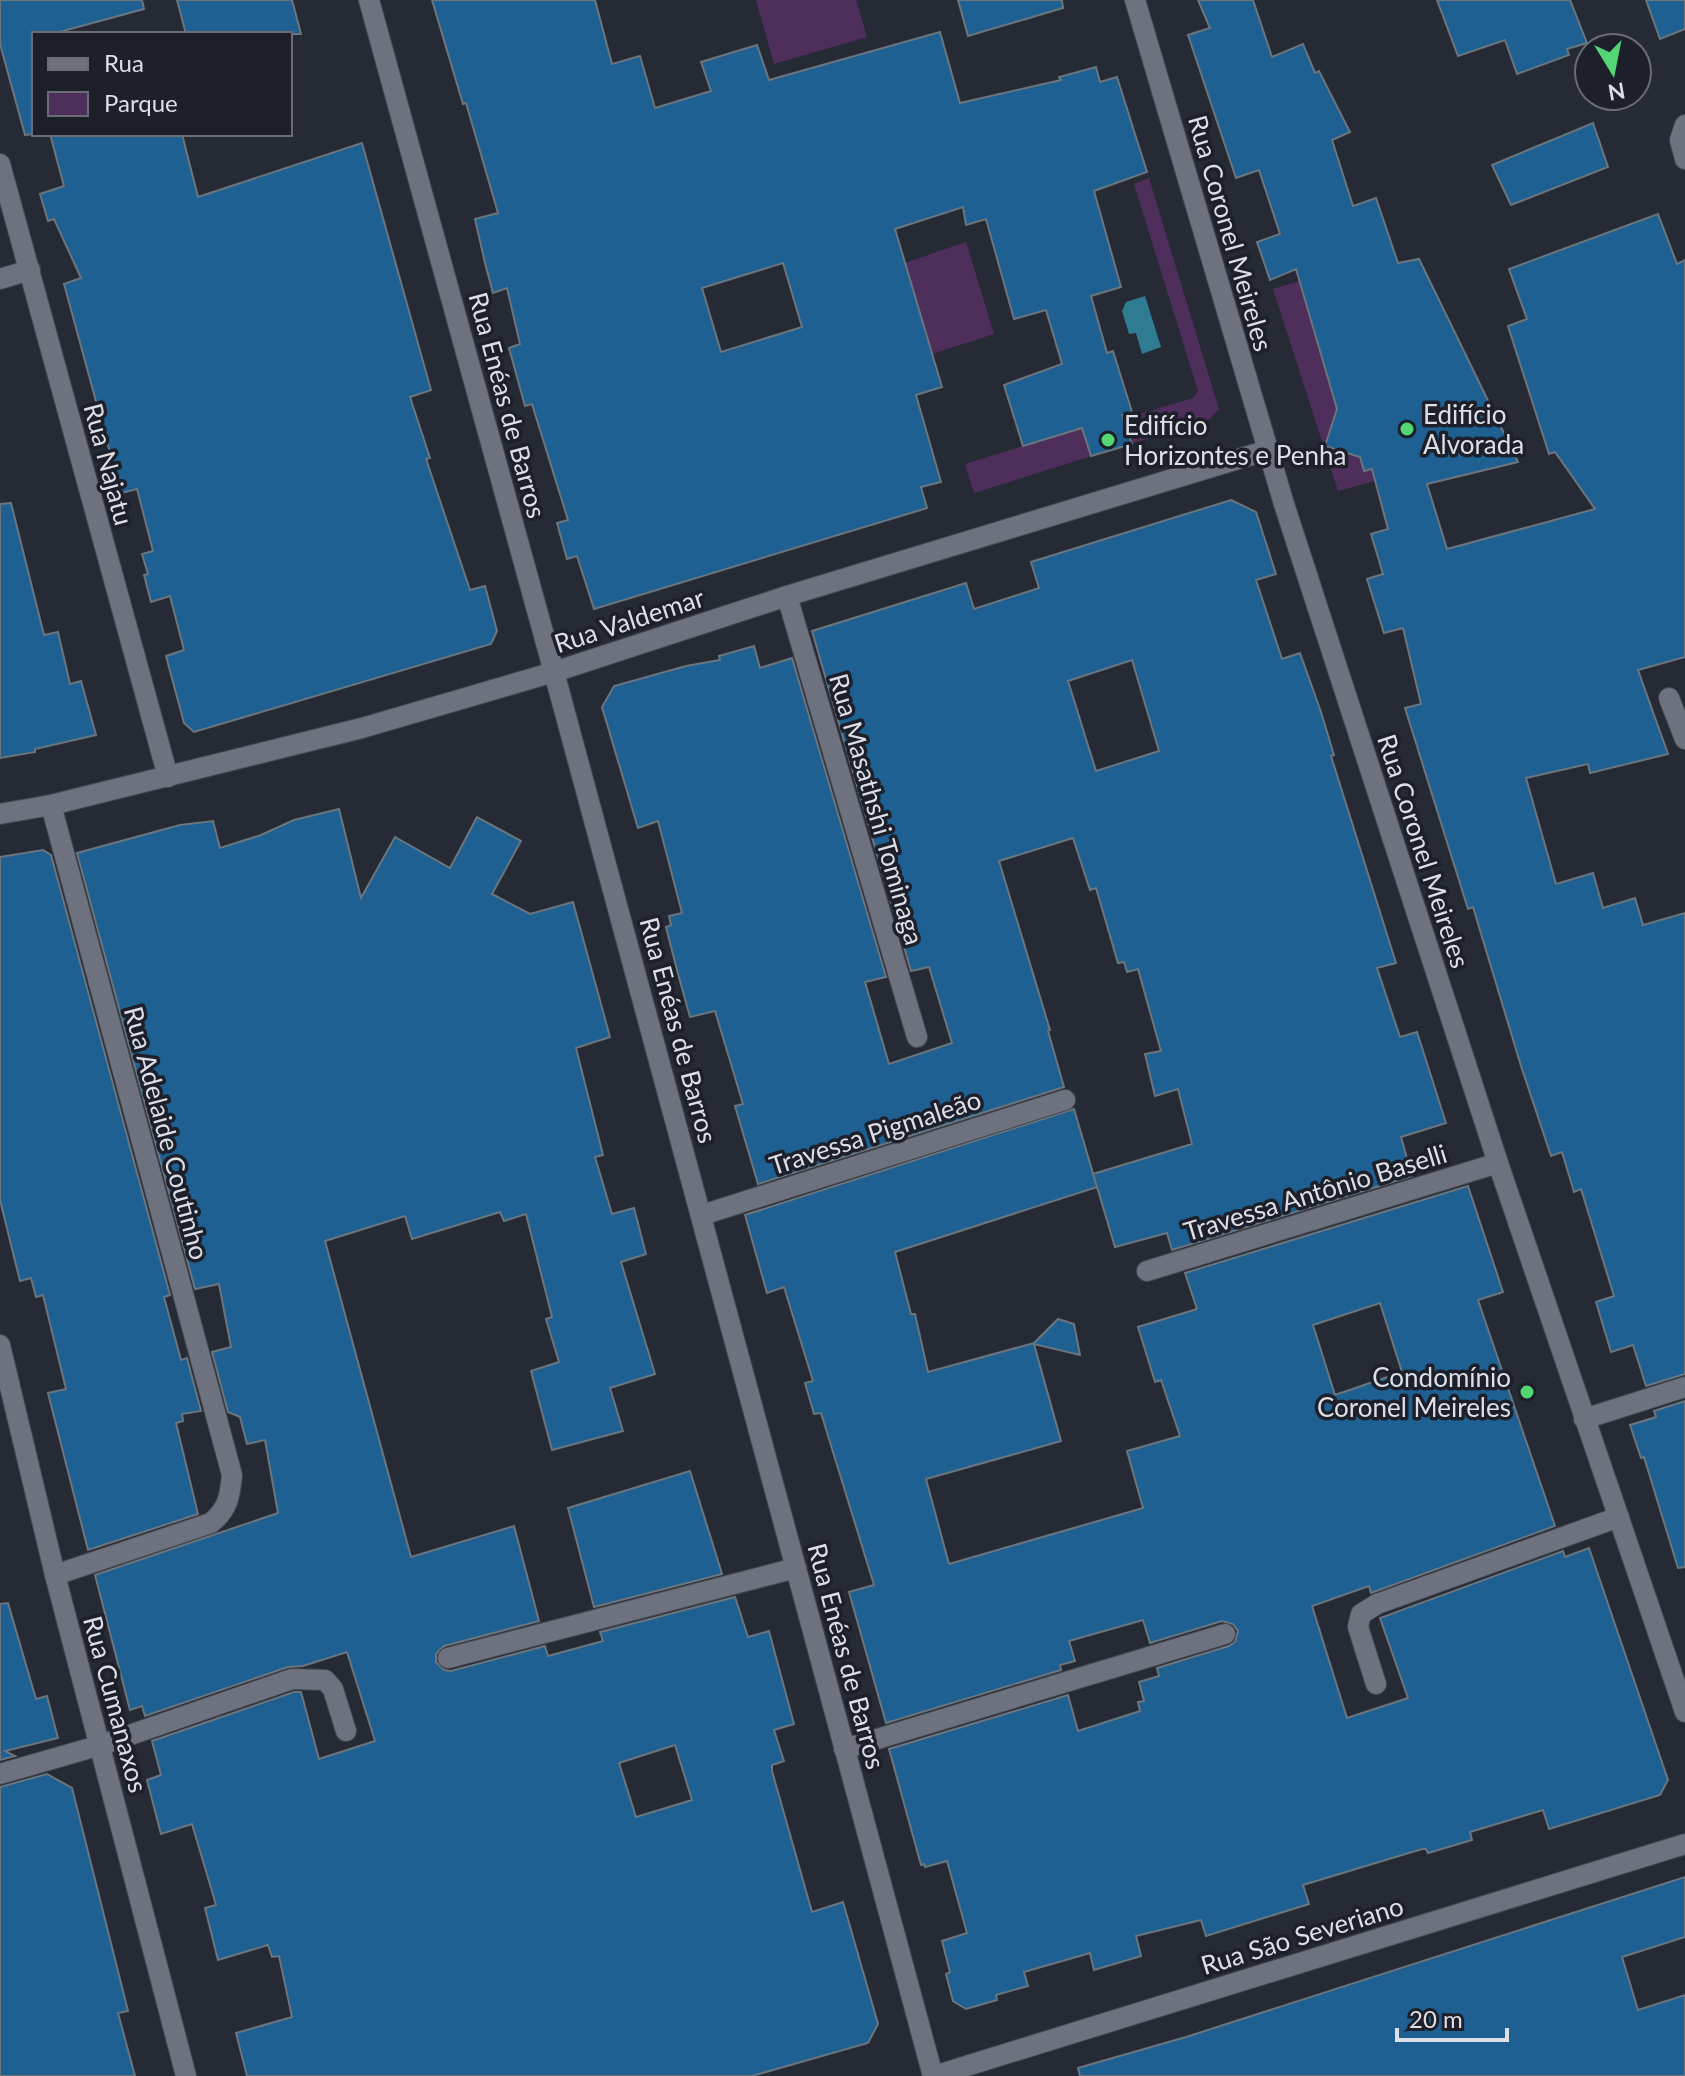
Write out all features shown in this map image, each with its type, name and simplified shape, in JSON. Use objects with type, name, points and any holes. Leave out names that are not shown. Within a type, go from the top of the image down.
[{"type":"street","name":"Rua Enéas de Barros","points":[[369,0],[934,2076]]},
{"type":"street","name":"Rua Coronel Meireles","points":[[1135,0],[1268,450],[1498,1163],[1685,1712]]},
{"type":"street","points":[[1685,125],[1680,140],[1685,159]]},
{"type":"street","name":"Rua Najatu","points":[[0,164],[168,777]]},
{"type":"street","points":[[0,279],[30,270]]},
{"type":"street","name":"Rua Valdemar","points":[[0,814],[51,805],[362,728],[554,672],[787,596],[1268,450]]},
{"type":"street","name":"Rua Masathshi Tominaga","points":[[787,596],[917,1037]]},
{"type":"street","points":[[1669,698],[1685,739]]},
{"type":"street","name":"Rua Adelaide Coutinho","points":[[51,805],[232,1475],[230,1498],[223,1513],[211,1523],[55,1575]]},
{"type":"street","name":"Travessa Pigmaleão","points":[[702,1215],[1065,1100]]},
{"type":"street","name":"Travessa Antônio Baselli","points":[[1147,1271],[1498,1163]]},
{"type":"street","name":"Rua Cumanaxos","points":[[0,1345],[55,1575],[186,2076]]},
{"type":"street","points":[[1584,1419],[1685,1387]]},
{"type":"street","points":[[1376,1684],[1358,1627],[1361,1614],[1377,1604],[1619,1517]]},
{"type":"street","points":[[448,1658],[796,1568]]},
{"type":"street","points":[[844,1749],[1225,1634]]},
{"type":"street","points":[[0,1774],[101,1745],[292,1679],[325,1680],[333,1689],[346,1731]]},
{"type":"street","name":"Rua São Severiano","points":[[934,2076],[1685,1844]]},
{"type":"green space","points":[[756,0],[856,0],[867,37],[774,64]]},
{"type":"green space","points":[[1149,178],[1219,409],[1210,419],[974,493],[965,464],[1132,412],[1133,416],[1193,398],[1198,391],[1134,184]]},
{"type":"green space","points":[[966,242],[994,334],[932,354],[905,263]]},
{"type":"green space","points":[[1299,281],[1339,414],[1372,469],[1375,481],[1338,491],[1273,289]]},
{"type":"water","points":[[1145,296],[1161,347],[1142,354],[1136,333],[1129,334],[1122,311],[1126,302]]},
{"type":"building","points":[[0,0],[142,0],[144,9],[59,32],[32,32],[32,134],[25,135],[0,44]]},
{"type":"building","points":[[177,0],[292,0],[301,34],[292,32],[185,32]]},
{"type":"building","points":[[432,0],[595,0],[612,64],[640,56],[655,108],[711,91],[701,62],[757,45],[769,80],[940,32],[960,103],[1061,80],[1059,77],[1096,67],[1100,82],[1117,77],[1147,172],[1094,191],[1121,287],[1091,296],[1107,353],[1113,351],[1132,412],[1122,415],[1132,444],[1091,456],[1082,428],[1023,446],[1004,385],[1062,364],[1046,310],[1014,319],[986,219],[966,225],[963,207],[895,229],[942,387],[916,395],[941,482],[921,487],[927,508],[594,609],[577,556],[567,559],[557,523],[568,520],[532,404],[525,406],[509,348],[520,344],[507,288],[493,293],[485,263],[475,219],[498,213],[466,103],[463,104]],"holes":[[[783,263],[802,327],[721,352],[702,288]]]},
{"type":"building","points":[[958,0],[1062,0],[1063,8],[968,36]]},
{"type":"building","points":[[1198,0],[1253,0],[1272,57],[1303,44],[1315,73],[1319,71],[1350,132],[1332,140],[1353,206],[1376,198],[1398,263],[1419,259],[1518,462],[1427,484],[1447,549],[1595,509],[1555,452],[1549,454],[1508,326],[1527,319],[1509,269],[1658,214],[1677,264],[1685,260],[1685,657],[1638,670],[1668,754],[1590,773],[1588,764],[1526,778],[1556,884],[1593,873],[1603,908],[1635,898],[1643,925],[1685,913],[1685,1374],[1646,1386],[1633,1345],[1611,1352],[1596,1302],[1614,1296],[1581,1189],[1574,1192],[1562,1152],[1551,1156],[1473,907],[1468,909],[1405,708],[1421,704],[1403,628],[1384,633],[1367,579],[1383,574],[1371,534],[1388,529],[1372,469],[1364,471],[1360,457],[1325,446],[1337,409],[1296,269],[1270,280],[1257,242],[1280,234],[1259,170],[1236,178],[1188,35],[1210,28]]},
{"type":"building","points":[[1437,0],[1570,0],[1583,32],[1573,32],[1573,47],[1567,49],[1569,55],[1517,74],[1505,40],[1458,56]]},
{"type":"building","points":[[1646,0],[1685,0],[1685,29],[1660,39]]},
{"type":"building","points":[[1593,123],[1608,167],[1511,205],[1492,165]]},
{"type":"building","points":[[51,136],[183,136],[198,197],[362,143],[431,390],[410,397],[430,458],[426,459],[470,590],[485,586],[497,631],[491,644],[194,732],[184,723],[166,656],[184,650],[170,596],[151,602],[142,554],[153,551],[137,489],[121,493],[64,284],[81,278],[54,219],[48,221],[40,194],[64,186]]},
{"type":"building","points":[[1231,500],[1256,512],[1276,574],[1256,580],[1282,659],[1300,653],[1321,712],[1334,755],[1331,756],[1396,963],[1377,968],[1400,1037],[1417,1032],[1446,1123],[1401,1137],[1412,1176],[1172,1250],[1167,1233],[1115,1247],[1097,1187],[895,1252],[911,1314],[915,1314],[928,1372],[1034,1343],[1058,1319],[1074,1324],[1080,1355],[1034,1344],[1061,1441],[926,1479],[949,1564],[1143,1508],[1127,1451],[1180,1436],[1161,1380],[1155,1382],[1138,1327],[1197,1309],[1185,1273],[1468,1186],[1503,1292],[1478,1300],[1555,1526],[1371,1593],[1369,1586],[1312,1606],[1347,1718],[1408,1698],[1380,1618],[1563,1551],[1565,1557],[1589,1548],[1668,1780],[1660,1795],[1549,1829],[1543,1810],[1470,1832],[1472,1840],[1428,1853],[1422,1849],[1303,1885],[1309,1904],[1206,1936],[1201,1920],[1136,1936],[1141,1956],[1094,1970],[1090,1953],[1024,1972],[1028,1986],[996,1995],[997,2000],[966,2009],[953,2001],[946,1974],[950,1972],[942,1941],[967,1933],[947,1861],[925,1867],[921,1865],[889,1749],[1068,1695],[1078,1731],[1140,1711],[1138,1702],[1144,1701],[1139,1682],[1159,1676],[1157,1668],[1229,1646],[1235,1642],[1238,1631],[1233,1624],[1222,1621],[1150,1643],[1143,1620],[1069,1641],[1075,1661],[1060,1665],[1061,1670],[886,1723],[849,1592],[874,1585],[821,1413],[814,1414],[805,1383],[813,1381],[784,1287],[767,1293],[745,1215],[1074,1109],[1093,1174],[1192,1144],[1178,1089],[1155,1096],[1145,1054],[1161,1051],[1138,969],[1127,972],[1124,962],[1118,963],[1096,888],[1090,890],[1073,838],[999,861],[1064,1087],[758,1184],[735,1106],[743,1104],[715,1011],[690,1017],[677,970],[666,927],[671,925],[669,916],[682,913],[658,821],[638,828],[602,707],[614,686],[720,660],[719,656],[754,646],[760,668],[792,658],[886,977],[865,982],[889,1064],[952,1043],[929,967],[911,971],[812,631],[966,583],[974,609],[1039,588],[1031,562]],"holes":[[[1132,660],[1159,751],[1096,771],[1068,681]],[[1380,1303],[1402,1372],[1335,1395],[1313,1325]]]},
{"type":"building","points":[[11,503],[44,635],[58,632],[70,684],[81,681],[96,735],[0,758],[0,504]]},
{"type":"building","points":[[339,809],[361,898],[395,837],[450,868],[477,817],[521,841],[492,894],[530,914],[573,902],[610,1037],[576,1048],[603,1155],[595,1157],[612,1214],[634,1208],[646,1254],[621,1262],[655,1374],[610,1388],[623,1431],[552,1450],[531,1371],[559,1362],[546,1319],[552,1317],[526,1214],[504,1221],[500,1212],[412,1239],[405,1216],[325,1241],[411,1557],[514,1526],[539,1621],[444,1646],[436,1654],[436,1662],[444,1670],[451,1671],[545,1646],[548,1656],[603,1641],[600,1632],[735,1597],[748,1637],[769,1631],[794,1724],[774,1730],[784,1761],[772,1765],[772,1771],[812,1912],[843,1902],[878,2024],[868,2043],[752,2076],[247,2076],[236,2033],[292,2017],[279,1956],[272,1957],[268,1945],[218,1960],[205,1908],[216,1905],[192,1824],[161,1834],[147,1780],[161,1775],[152,1741],[301,1692],[319,1759],[375,1741],[347,1652],[303,1666],[288,1667],[145,1716],[142,1706],[130,1710],[95,1575],[278,1513],[265,1440],[247,1444],[240,1417],[228,1412],[212,1352],[231,1347],[219,1284],[195,1289],[77,853],[180,825],[213,821],[220,848],[294,820]],"holes":[[[675,1745],[692,1800],[636,1817],[619,1763]]]},
{"type":"building","points":[[43,850],[51,855],[170,1295],[164,1297],[181,1360],[187,1358],[201,1411],[182,1414],[183,1421],[176,1423],[198,1514],[88,1550],[48,1393],[66,1389],[43,1295],[36,1297],[31,1278],[20,1281],[0,1200],[0,857]]},
{"type":"building","points":[[1685,1401],[1685,1567],[1678,1568],[1644,1457],[1641,1458],[1630,1425],[1656,1417],[1654,1411]]},
{"type":"building","points":[[690,1471],[722,1574],[594,1607],[568,1508]]},
{"type":"building","points":[[8,1603],[36,1699],[47,1696],[58,1738],[5,1751],[15,1756],[0,1760],[0,1604]]},
{"type":"building","points":[[47,1774],[72,1788],[128,2011],[118,2013],[135,2076],[0,2076],[0,1787]]},
{"type":"building","points":[[1685,1877],[1685,1937],[1622,1957],[1638,2010],[1685,1995],[1685,2076],[1080,2076],[1078,2068],[1186,2037]]},
{"type":"place","name":"Edifício Alvorada","points":[[1407,429]]},
{"type":"place","name":"Edifício Horizontes e Penha","points":[[1108,440]]},
{"type":"place","name":"Condomínio Coronel Meireles","points":[[1527,1392]]}]
